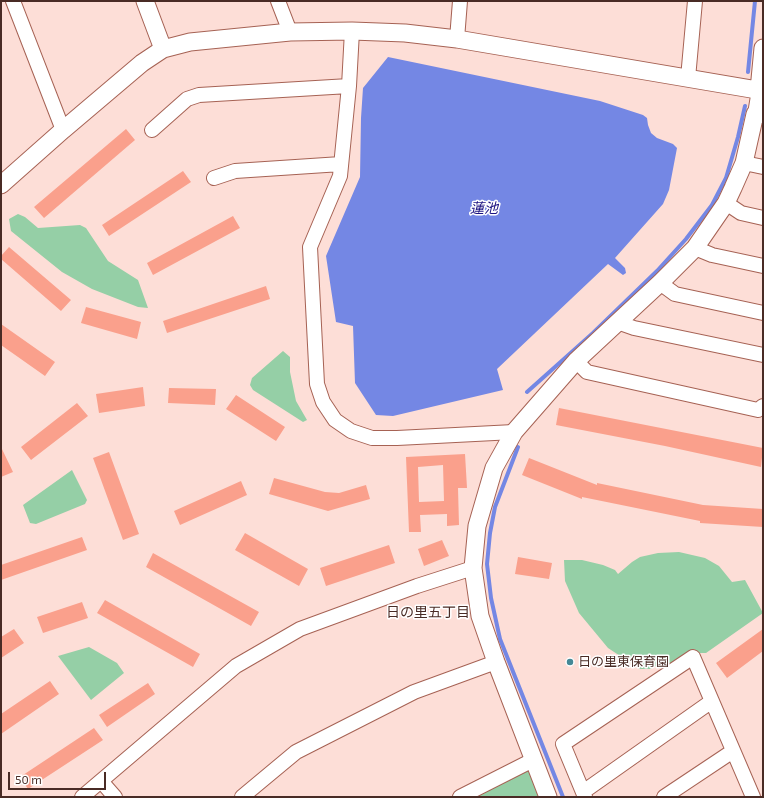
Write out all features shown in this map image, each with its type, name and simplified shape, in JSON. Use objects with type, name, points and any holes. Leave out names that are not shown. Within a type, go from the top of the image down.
[{"type":"street","points":[[13,1],[63,130]]},
{"type":"street","points":[[144,1],[163,49]]},
{"type":"street","points":[[278,1],[290,32]]},
{"type":"street","points":[[457,39],[460,1]]},
{"type":"street","points":[[688,78],[696,1]]},
{"type":"street","points":[[1,185],[142,63],[163,49],[190,42],[290,32],[352,31],[405,33],[457,39],[761,90]]},
{"type":"street","points":[[352,31],[349,86],[340,176],[310,247],[317,384],[323,402],[335,420],[351,431],[372,438],[514,432]]},
{"type":"street","points":[[548,797],[480,616],[473,568],[477,526],[494,468],[514,432],[576,361],[660,283],[695,248],[726,203],[744,163],[759,115],[763,48]]},
{"type":"street","points":[[152,130],[187,99],[199,95],[349,86]]},
{"type":"street","points":[[744,163],[763,167]]},
{"type":"street","points":[[214,178],[235,171],[341,164]]},
{"type":"street","points":[[726,203],[741,213],[763,218]]},
{"type":"street","points":[[695,248],[712,255],[763,266]]},
{"type":"street","points":[[660,283],[675,294],[763,313]]},
{"type":"street","points":[[618,322],[634,328],[763,355]]},
{"type":"street","points":[[576,361],[587,372],[758,410],[763,406]]},
{"type":"street","points":[[82,797],[236,666],[300,629],[417,586],[473,568]]},
{"type":"street","points":[[712,701],[584,795],[563,744],[693,657],[712,701],[733,751],[753,797]]},
{"type":"street","points":[[242,797],[296,752],[414,692],[496,662]]},
{"type":"street","points":[[664,797],[733,751]]},
{"type":"street","points":[[460,797],[533,760]]},
{"type":"street","points":[[101,781],[115,797]]},
{"type":"green space","points":[[18,214],[25,217],[38,228],[80,225],[86,228],[108,261],[138,280],[148,308],[138,307],[92,289],[62,272],[11,231],[9,219]]},
{"type":"green space","points":[[283,351],[290,357],[290,372],[296,401],[307,420],[303,422],[253,390],[250,385],[252,378]]},
{"type":"green space","points":[[72,470],[87,500],[85,504],[36,524],[30,523],[23,505]]},
{"type":"green space","points":[[679,552],[705,558],[719,566],[732,582],[745,580],[763,613],[706,653],[700,653],[694,649],[664,669],[660,664],[650,669],[640,669],[608,648],[579,613],[565,581],[564,560],[582,560],[603,565],[615,570],[618,574],[640,557],[658,553]]},
{"type":"green space","points":[[89,647],[117,663],[124,673],[91,700],[58,656]]},
{"type":"green space","points":[[523,770],[530,771],[541,797],[472,797]]},
{"type":"water","name":"蓮池","points":[[388,57],[600,101],[643,115],[647,118],[651,133],[657,138],[673,144],[677,148],[669,190],[663,204],[615,258],[625,268],[626,273],[623,275],[608,264],[497,369],[503,390],[393,416],[376,415],[355,383],[353,326],[336,322],[326,256],[360,177],[363,88]]},
{"type":"building","points":[[126,129],[135,140],[44,218],[34,207]]},
{"type":"building","points":[[183,171],[191,182],[109,236],[102,225]]},
{"type":"building","points":[[233,216],[240,228],[153,275],[147,263]]},
{"type":"building","points":[[9,247],[71,300],[61,311],[1,259],[1,256]]},
{"type":"building","points":[[266,286],[270,299],[167,333],[163,321]]},
{"type":"building","points":[[86,307],[141,322],[137,339],[81,323]]},
{"type":"building","points":[[1,324],[55,362],[45,376],[1,345]]},
{"type":"building","points":[[143,387],[145,406],[99,413],[96,394]]},
{"type":"building","points":[[169,388],[216,389],[215,405],[168,403]]},
{"type":"building","points":[[236,395],[285,427],[276,441],[226,409]]},
{"type":"building","points":[[77,403],[88,416],[31,460],[21,447]]},
{"type":"building","points":[[559,408],[763,448],[761,467],[665,446],[556,425]]},
{"type":"building","points":[[1,447],[13,472],[1,477]]},
{"type":"building","points":[[109,452],[139,534],[123,540],[93,458]]},
{"type":"building","points":[[465,454],[467,488],[458,488],[459,525],[447,526],[447,514],[420,515],[421,532],[409,532],[406,457]],"holes":[[[443,465],[444,501],[419,502],[418,467]]]},
{"type":"building","points":[[529,458],[597,485],[597,483],[703,505],[763,509],[763,527],[700,523],[700,521],[582,497],[582,499],[522,475]]},
{"type":"building","points":[[274,478],[325,492],[339,493],[366,485],[370,499],[328,511],[269,494]]},
{"type":"building","points":[[241,481],[247,495],[180,525],[174,511]]},
{"type":"building","points":[[245,533],[308,569],[299,586],[235,550]]},
{"type":"building","points":[[82,537],[87,550],[1,580],[1,565]]},
{"type":"building","points":[[442,540],[449,556],[424,566],[418,549]]},
{"type":"building","points":[[389,545],[395,563],[326,586],[320,568]]},
{"type":"building","points":[[153,553],[259,612],[251,626],[146,567]]},
{"type":"building","points":[[518,557],[552,563],[549,579],[515,574]]},
{"type":"building","points":[[105,600],[200,654],[193,667],[97,613]]},
{"type":"building","points":[[82,602],[88,618],[43,633],[37,617]]},
{"type":"building","points":[[14,629],[24,643],[1,658],[1,637]]},
{"type":"building","points":[[763,629],[763,651],[727,678],[716,663]]},
{"type":"building","points":[[50,681],[59,694],[1,734],[1,714]]},
{"type":"building","points":[[148,683],[155,694],[107,727],[99,715]]},
{"type":"building","points":[[94,728],[103,740],[28,789],[20,777]]},
{"type":"waterway","points":[[748,72],[755,1]]},
{"type":"waterway","points":[[527,392],[593,333],[657,271],[686,239],[712,205],[726,178],[745,106]]},
{"type":"waterway","points":[[518,447],[495,507],[490,533],[487,564],[491,598],[500,639],[563,797]]},
{"type":"place","name":"日の里東保育園","points":[[570,662]]},
{"type":"district","name":"日の里五丁目","points":[[428,612]]}]
